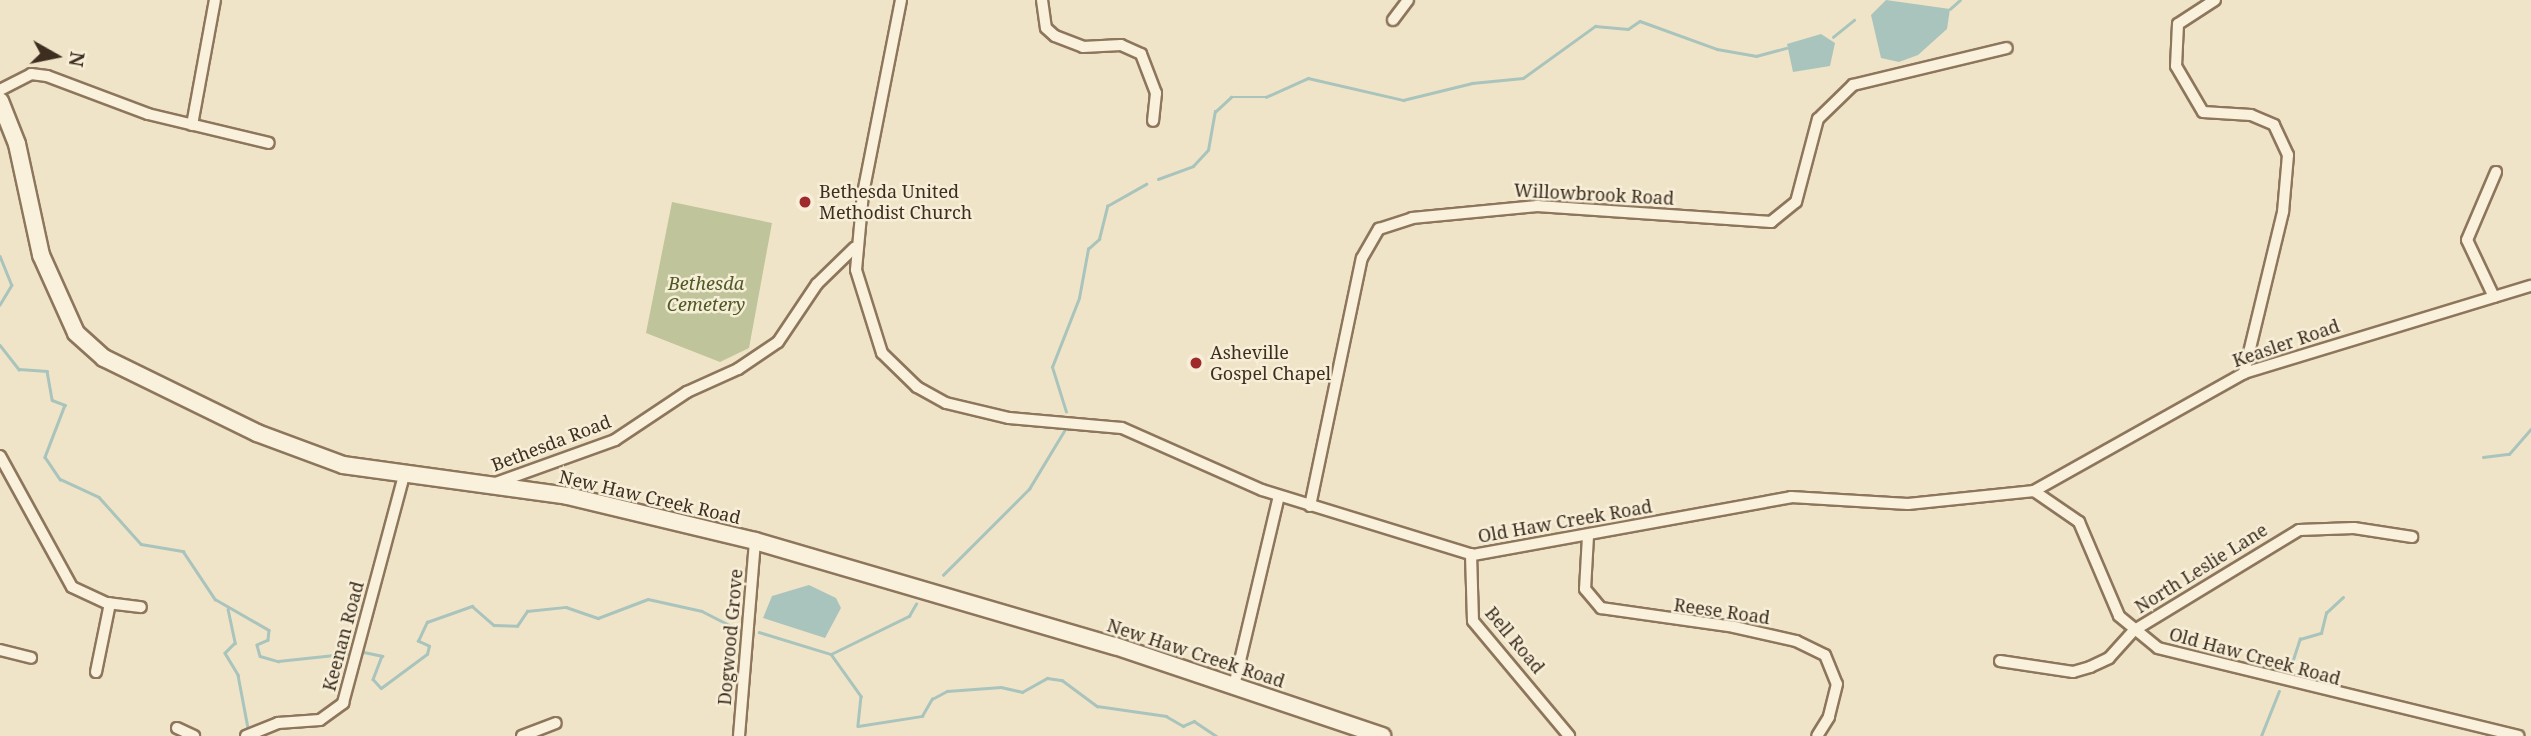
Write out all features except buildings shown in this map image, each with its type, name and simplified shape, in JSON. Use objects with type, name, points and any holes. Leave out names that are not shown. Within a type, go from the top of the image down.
[{"type":"street","points":[[192,125],[215,0]]},
{"type":"street","name":"Old Haw Creek Road","points":[[901,0],[855,248],[858,287],[882,353],[930,396],[1009,418],[1118,427],[1279,496],[1471,554],[1588,536],[1791,497],[1908,505],[2034,491],[2079,522],[2113,606],[2133,631],[2190,659],[2518,736]]},
{"type":"street","points":[[1042,0],[1046,28],[1055,36],[1083,47],[1121,45],[1141,54],[1156,93],[1153,121]]},
{"type":"street","points":[[1393,20],[1408,0]]},
{"type":"street","points":[[2215,0],[2178,24],[2176,66],[2203,111],[2251,115],[2274,125],[2288,155],[2283,212],[2244,373]]},
{"type":"street","name":"Willowbrook Road","points":[[1310,506],[1363,258],[1379,229],[1412,218],[1535,206],[1771,222],[1796,202],[1818,119],[1853,85],[2007,48]]},
{"type":"street","points":[[0,90],[32,74],[47,76],[192,125],[269,143]]},
{"type":"street","name":"New Haw Creek Road","points":[[0,101],[17,144],[41,254],[65,316],[87,346],[296,450],[480,489],[578,498],[755,541],[1234,686],[1382,736]]},
{"type":"street","points":[[2494,297],[2467,240],[2496,172]]},
{"type":"street","name":"Bethesda Road","points":[[480,489],[615,440],[687,392],[738,369],[778,342],[817,284],[855,248]]},
{"type":"street","name":"Keasler Road","points":[[2034,491],[2244,373],[2531,286]]},
{"type":"street","points":[[0,456],[4,474],[72,587],[110,603],[141,607]]},
{"type":"street","name":"Keenan Road","points":[[246,736],[334,714],[346,696],[356,647],[404,475]]},
{"type":"street","points":[[1234,686],[1279,496]]},
{"type":"street","name":"North Leslie Lane","points":[[2000,661],[2073,672],[2109,658],[2133,631],[2299,530],[2354,528],[2412,537]]},
{"type":"street","name":"Reese Road","points":[[1588,536],[1585,590],[1601,608],[1734,627],[1807,644],[1825,655],[1837,684],[1829,717],[1816,736]]},
{"type":"street","name":"Dogwood Grove","points":[[739,736],[755,541]]},
{"type":"street","name":"Bell Road","points":[[1471,554],[1473,621],[1569,736]]},
{"type":"street","points":[[96,672],[110,603]]},
{"type":"street","points":[[0,650],[31,658]]},
{"type":"street","points":[[522,736],[556,723]]},
{"type":"street","points":[[177,729],[194,736]]},
{"type":"green space","name":"Bethesda Cemetery","points":[[672,202],[772,223],[749,348],[720,362],[646,333]]},
{"type":"water","points":[[1886,0],[1950,9],[1947,29],[1918,55],[1899,62],[1881,58],[1871,15]]},
{"type":"water","points":[[1821,34],[1835,43],[1830,66],[1793,72],[1787,44]]},
{"type":"water","points":[[809,585],[836,598],[841,608],[825,638],[763,618],[772,596]]},
{"type":"waterway","points":[[1950,9],[1960,0]]},
{"type":"waterway","points":[[1833,37],[1854,20]]},
{"type":"waterway","points":[[1158,179],[1193,166],[1208,150],[1215,112],[1231,97],[1266,97],[1308,78],[1403,100],[1472,83],[1523,78],[1595,26],[1628,29],[1640,21],[1717,49],[1756,56],[1786,48]]},
{"type":"waterway","points":[[1066,412],[1052,367],[1079,298],[1088,249],[1099,239],[1107,206],[1146,184]]},
{"type":"waterway","points":[[0,256],[12,285],[0,305]]},
{"type":"waterway","points":[[0,345],[19,369],[47,371],[52,400],[65,405],[45,457],[60,479],[99,497],[141,544],[183,551],[215,599],[269,630],[268,640],[257,645],[260,656],[278,661],[353,653]]},
{"type":"waterway","points":[[2483,457],[2509,454],[2531,429]]},
{"type":"waterway","points":[[943,575],[1029,489],[1064,431]]},
{"type":"waterway","points":[[2288,675],[2300,639],[2321,633],[2326,613],[2343,597]]},
{"type":"waterway","points":[[359,651],[382,656],[373,679],[381,688],[427,654],[429,646],[418,641],[427,622],[472,606],[494,625],[517,626],[527,611],[566,607],[598,618],[648,599],[702,611],[739,630]]},
{"type":"waterway","points":[[831,654],[909,616],[916,604]]},
{"type":"waterway","points":[[228,609],[235,643],[225,653],[238,675],[248,728]]},
{"type":"waterway","points":[[759,632],[831,654]]},
{"type":"waterway","points":[[831,654],[861,696],[858,726],[922,716],[932,699],[947,691],[1001,687],[1022,692],[1047,678],[1062,680],[1097,706],[1166,716],[1183,726],[1194,721],[1216,736]]},
{"type":"waterway","points":[[2261,736],[2279,691]]},
{"type":"place","name":"Bethesda United Methodist Church","points":[[805,202]]},
{"type":"place","name":"Asheville Gospel Chapel","points":[[1196,363]]}]
